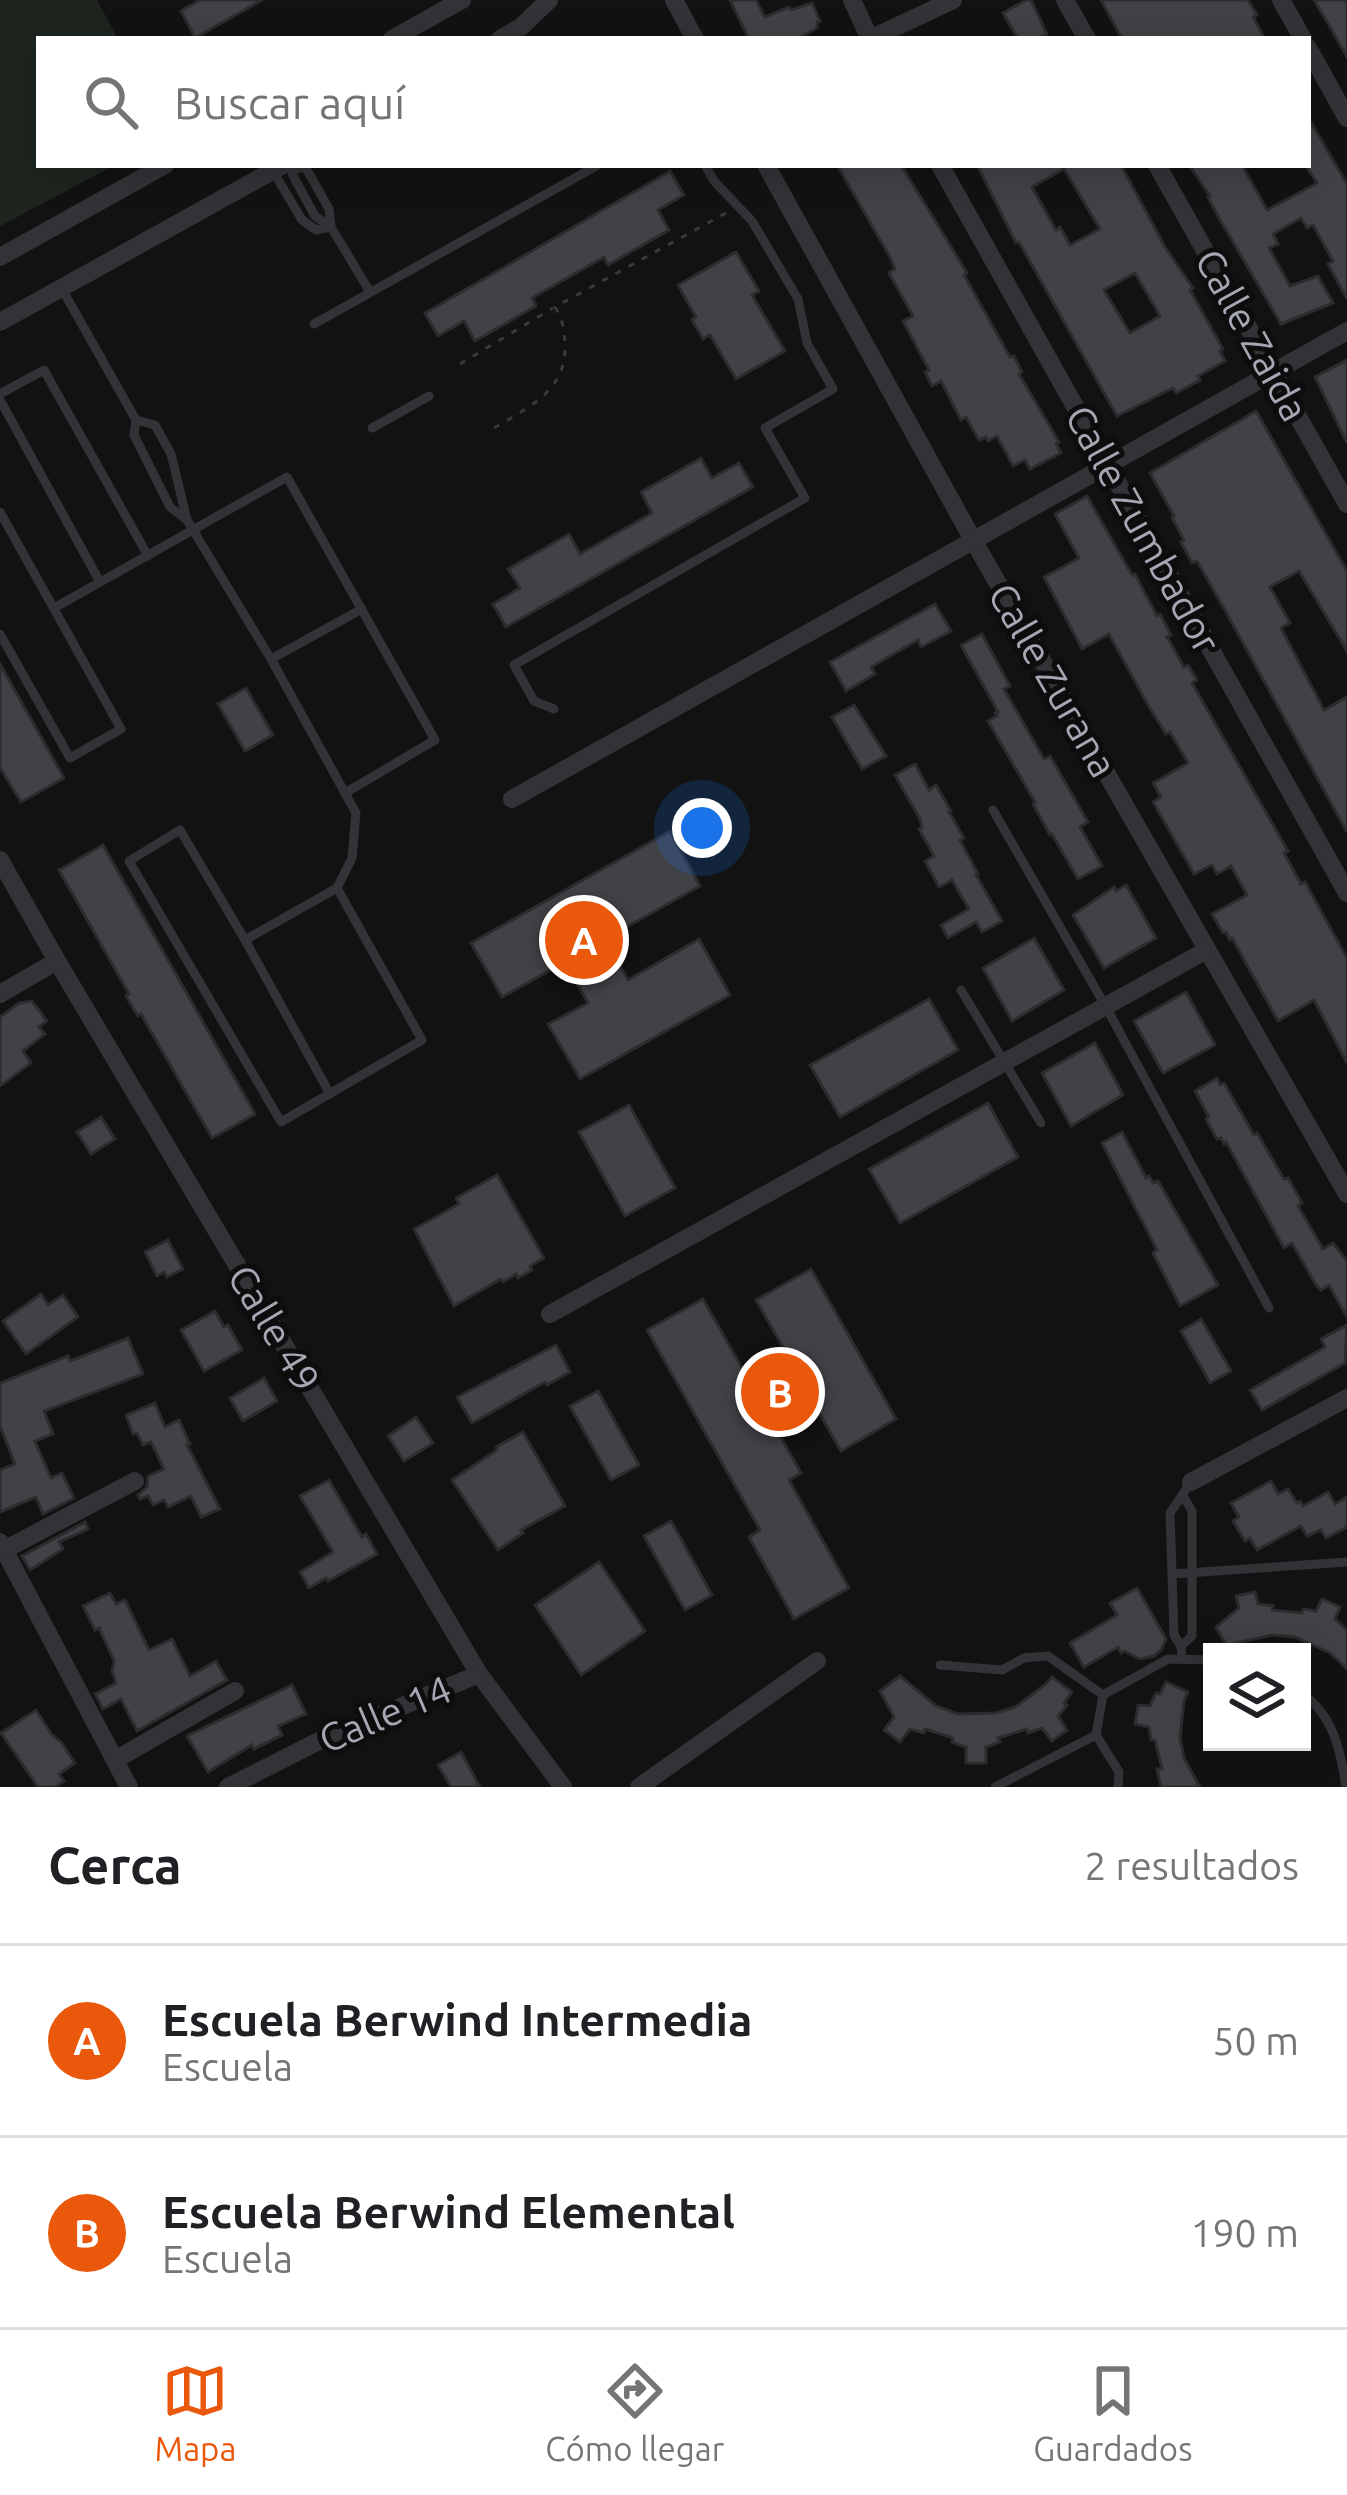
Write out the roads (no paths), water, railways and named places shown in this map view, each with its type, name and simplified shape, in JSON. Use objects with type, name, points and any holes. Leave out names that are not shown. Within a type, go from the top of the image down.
[{"type":"street","points":[[397,36],[462,0]]},
{"type":"street","points":[[505,36],[549,0]]},
{"type":"street","points":[[674,0],[693,36]]},
{"type":"street","points":[[852,0],[869,36]]},
{"type":"street","points":[[876,36],[953,0]]},
{"type":"street","points":[[1065,0],[1085,36]]},
{"type":"street","points":[[1281,0],[1301,36]]},
{"type":"street","points":[[1311,53],[1347,118]]},
{"type":"street","points":[[0,257],[160,168]]},
{"type":"street","points":[[0,322],[285,168]]},
{"type":"street","name":"Calle Zurana","points":[[768,168],[1347,1194]]},
{"type":"street","name":"Calle Zumbador","points":[[942,168],[1347,892]]},
{"type":"street","name":"Calle Zaida","points":[[1159,168],[1347,504]]},
{"type":"street","points":[[512,799],[1347,331]]},
{"type":"street","name":"Calle 49","points":[[0,860],[479,1674],[563,1787]]},
{"type":"street","points":[[550,1314],[1207,950]]},
{"type":"street","points":[[0,994],[57,961]]},
{"type":"street","points":[[1187,1489],[1347,1398]]},
{"type":"street","points":[[128,1787],[2,1546],[135,1481]]},
{"type":"street","points":[[640,1787],[817,1661]]},
{"type":"street","name":"Calle 14","points":[[227,1787],[321,1740],[479,1674]]},
{"type":"street","points":[[115,1760],[235,1691]]},
{"type":"lane","points":[[287,168],[302,220],[316,230],[332,227]]},
{"type":"lane","points":[[305,168],[370,292]]},
{"type":"lane","points":[[314,324],[593,168]]},
{"type":"lane","points":[[554,709],[534,701],[514,665],[805,498],[765,428],[833,389],[807,343],[798,298],[752,221],[707,168]]},
{"type":"lane","points":[[61,287],[136,420],[134,435],[170,507],[190,525]]},
{"type":"lane","points":[[100,582],[0,397],[44,370],[148,556]]},
{"type":"lane","points":[[372,428],[429,396]]},
{"type":"lane","points":[[136,420],[155,425],[171,454],[190,525],[356,814],[352,858],[337,888],[245,940]]},
{"type":"lane","points":[[54,608],[148,556],[190,525],[287,477],[435,740],[345,794]]},
{"type":"lane","points":[[0,512],[122,729],[70,758],[0,634]]},
{"type":"lane","points":[[271,659],[362,609]]},
{"type":"lane","points":[[993,810],[1269,1308]]},
{"type":"lane","points":[[330,1094],[180,830],[129,861],[281,1122],[330,1094],[422,1040],[337,888]]},
{"type":"lane","points":[[961,990],[1041,1123]]},
{"type":"lane","points":[[1182,1659],[1174,1635],[1170,1513],[1187,1489]]},
{"type":"lane","points":[[1181,1646],[1192,1636],[1192,1511],[1187,1489]]},
{"type":"lane","points":[[1172,1574],[1347,1562]]},
{"type":"lane","points":[[940,1665],[1002,1670],[1024,1658],[1048,1656],[1103,1695]]},
{"type":"lane","points":[[1103,1695],[1168,1659],[1203,1660]]},
{"type":"lane","points":[[1103,1695],[1096,1735],[1119,1772],[1118,1787]]},
{"type":"lane","points":[[1311,1700],[1331,1726],[1346,1787]]},
{"type":"lane","points":[[995,1787],[1096,1735]]},
{"type":"place","name":"Escuela Berwind Intermedia","points":[[584,940]]},
{"type":"place","name":"Escuela Berwind Elemental","points":[[780,1392]]}]
